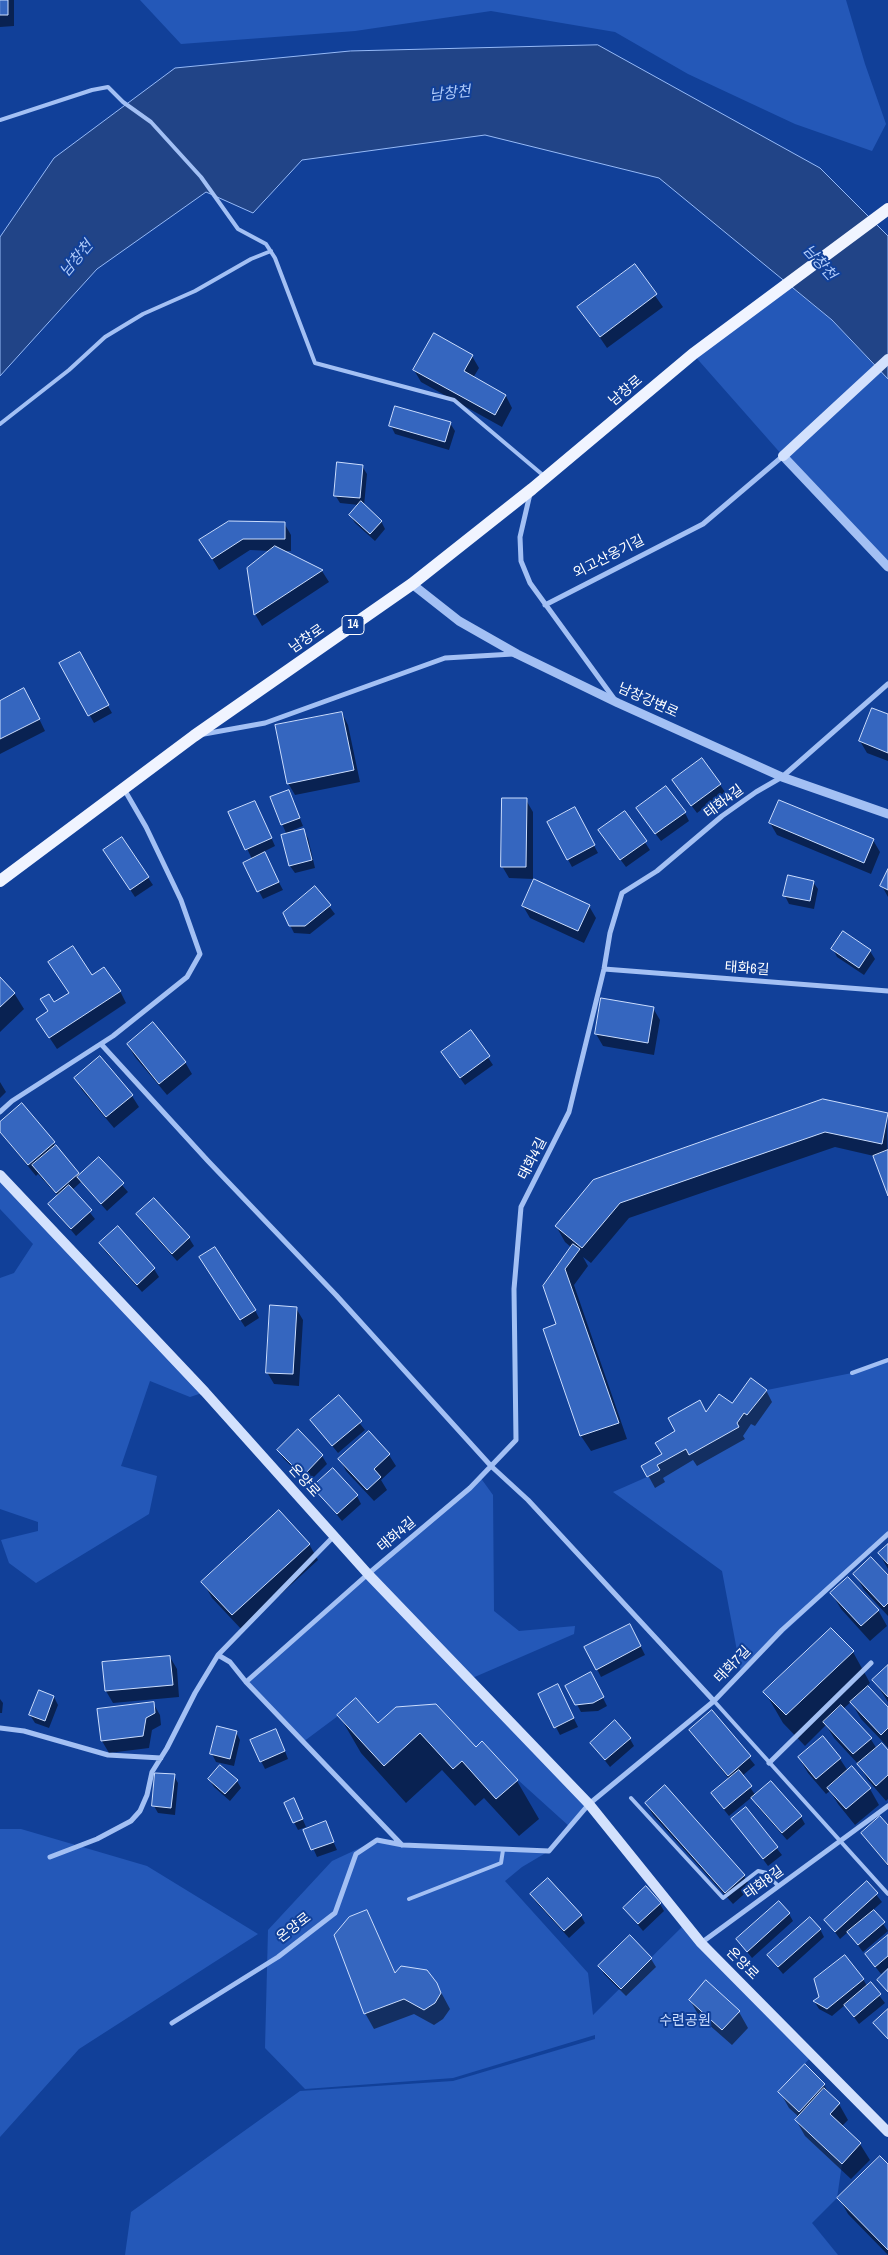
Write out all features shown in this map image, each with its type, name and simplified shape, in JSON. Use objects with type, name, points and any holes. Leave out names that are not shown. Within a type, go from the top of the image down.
[{"type":"main road","name":"남창로","points":[[0,881],[194,736],[412,584],[532,489],[693,354],[888,209]]},
{"type":"main road","name":"외고산옹기길","points":[[783,456],[888,359]]},
{"type":"main road","name":"온양로","points":[[0,1175],[205,1392],[368,1574],[589,1804],[701,1942],[888,2132]]},
{"type":"street","points":[[783,456],[888,567]]},
{"type":"street","name":"외고산옹기길","points":[[545,605],[704,524],[783,456]]},
{"type":"street","points":[[532,489],[520,537],[521,561],[530,583],[545,605],[618,703]]},
{"type":"street","name":"남창강변로","points":[[412,584],[459,621],[517,654],[618,703],[782,777],[888,814]]},
{"type":"street","points":[[194,736],[265,724],[445,658],[517,654]]},
{"type":"street","points":[[782,777],[888,684]]},
{"type":"street","name":"태화4길","points":[[246,1682],[368,1574],[470,1488],[516,1440],[514,1289],[521,1206],[569,1112],[604,969],[610,933],[622,893],[657,871],[742,802],[782,777]]},
{"type":"street","points":[[0,1112],[12,1101],[101,1044],[187,977],[200,954],[181,900],[146,827],[124,788]]},
{"type":"street","name":"태화6길","points":[[604,969],[888,991]]},
{"type":"street","points":[[101,1044],[208,1161],[336,1295],[491,1466],[528,1500],[714,1701]]},
{"type":"street","name":"태화7길","points":[[589,1804],[714,1701],[782,1630],[888,1534]]},
{"type":"street","points":[[50,1857],[97,1838],[131,1820],[140,1811],[147,1795],[152,1772],[218,1655],[334,1536]]},
{"type":"street","points":[[218,1655],[230,1662],[246,1682],[403,1845]]},
{"type":"street","points":[[770,1763],[871,1663]]},
{"type":"street","points":[[0,1728],[24,1731],[108,1755],[161,1758]]},
{"type":"street","name":"온양로","points":[[172,2022],[278,1958],[335,1912],[356,1854],[377,1840],[403,1845],[503,1850],[549,1850],[589,1804]]},
{"type":"street","name":"태화8길","points":[[701,1942],[888,1806]]},
{"type":"lane","points":[[0,120],[76,95],[108,87],[123,102],[151,122],[201,177],[238,229],[266,244],[275,258],[315,363],[454,400],[546,477]]},
{"type":"lane","points":[[0,424],[69,370],[105,337],[143,314],[195,291],[251,259],[270,251]]},
{"type":"lane","points":[[852,1372],[888,1360]]},
{"type":"lane","points":[[714,1701],[888,1894]]},
{"type":"lane","points":[[631,1798],[723,1898],[758,1871],[766,1873],[778,1886]]},
{"type":"lane","points":[[409,1899],[501,1863],[503,1850]]},
{"type":"green space","points":[[140,0],[846,0],[865,64],[886,124],[872,151],[795,124],[688,74],[615,32],[491,11],[355,31],[181,44]]},
{"type":"green space","points":[[787,284],[832,320],[878,369],[888,360],[888,567],[783,456],[693,354]]},
{"type":"green space","points":[[0,1180],[205,1392],[190,1397],[150,1381],[121,1466],[157,1476],[149,1514],[36,1583],[9,1563],[1,1540],[38,1531],[38,1522],[0,1509],[0,1278],[14,1273],[33,1244],[0,1209]]},
{"type":"green space","points":[[888,1360],[888,1536],[741,1672],[722,1571],[613,1492],[647,1477],[657,1465],[686,1449],[689,1455],[737,1423],[744,1413],[748,1415],[767,1390],[852,1373]]},
{"type":"green space","points":[[480,1477],[493,1495],[494,1611],[519,1631],[575,1626],[574,1634],[470,1679],[589,1804],[570,1827],[518,1780],[483,1742],[476,1747],[436,1704],[396,1707],[378,1723],[358,1701],[303,1742],[246,1682]]},
{"type":"green space","points":[[0,1829],[21,1829],[147,1866],[258,1934],[79,2049],[0,2137]]},
{"type":"green space","name":"수련공원","points":[[377,1840],[403,1845],[549,1851],[522,1867],[505,1881],[588,1973],[593,2015],[686,1923],[813,2055],[778,2092],[799,2112],[795,2120],[842,2164],[837,2198],[812,2223],[838,2255],[125,2255],[131,2212],[300,2091],[453,2081],[595,2039],[595,2035],[453,2078],[305,2089],[265,2048],[268,1930],[332,1861]]},
{"type":"water","name":"남창천","points":[[598,45],[820,168],[888,236],[888,379],[832,320],[659,178],[485,135],[302,160],[253,213],[206,192],[97,269],[0,376],[0,237],[54,158],[175,68],[350,51]]},
{"type":"building","points":[[0,0],[8,0],[8,15],[0,15]]},
{"type":"building","points":[[635,264],[657,294],[600,337],[577,307]]},
{"type":"building","points":[[434,333],[473,355],[464,371],[506,395],[495,415],[413,370]]},
{"type":"building","points":[[395,406],[451,422],[445,442],[389,426]]},
{"type":"building","points":[[337,462],[363,465],[360,498],[334,496]]},
{"type":"building","points":[[361,501],[382,521],[370,534],[349,515]]},
{"type":"building","points":[[229,521],[285,522],[285,539],[243,539],[212,559],[199,540]]},
{"type":"building","points":[[275,546],[323,570],[254,615],[247,568]]},
{"type":"building","points":[[80,652],[109,705],[88,716],[59,663]]},
{"type":"building","points":[[24,688],[40,719],[0,739],[0,701]]},
{"type":"building","points":[[872,708],[888,714],[888,753],[859,741]]},
{"type":"building","points":[[342,712],[354,770],[287,784],[275,725]]},
{"type":"building","points":[[702,758],[721,784],[691,806],[672,780]]},
{"type":"building","points":[[666,786],[686,812],[655,834],[636,808]]},
{"type":"building","points":[[289,790],[300,818],[281,825],[270,797]]},
{"type":"building","points":[[502,798],[527,798],[526,867],[501,867]]},
{"type":"building","points":[[779,800],[874,839],[864,863],[769,823]]},
{"type":"building","points":[[255,801],[272,838],[245,850],[228,812]]},
{"type":"building","points":[[575,807],[595,845],[567,860],[547,822]]},
{"type":"building","points":[[625,811],[647,841],[620,860],[598,830]]},
{"type":"building","points":[[304,829],[312,860],[289,866],[281,835]]},
{"type":"building","points":[[122,837],[149,877],[130,890],[103,850]]},
{"type":"building","points":[[265,852],[279,882],[257,892],[243,863]]},
{"type":"building","points":[[888,869],[888,890],[880,886]]},
{"type":"building","points":[[788,875],[814,881],[810,901],[783,896]]},
{"type":"building","points":[[534,879],[590,905],[578,931],[522,906]]},
{"type":"building","points":[[315,886],[331,905],[305,926],[289,926],[283,913]]},
{"type":"building","points":[[843,931],[871,950],[859,968],[831,949]]},
{"type":"building","points":[[73,946],[92,975],[104,967],[121,991],[49,1038],[36,1019],[48,1011],[40,999],[49,994],[54,1002],[69,993],[48,962]]},
{"type":"building","points":[[0,977],[15,993],[0,1007]]},
{"type":"building","points":[[601,998],[654,1007],[648,1043],[595,1034]]},
{"type":"building","points":[[153,1022],[186,1062],[159,1084],[127,1044]]},
{"type":"building","points":[[471,1030],[490,1056],[460,1078],[441,1052]]},
{"type":"building","points":[[100,1056],[133,1095],[106,1117],[74,1078]]},
{"type":"building","points":[[823,1099],[888,1113],[882,1144],[825,1132],[620,1203],[582,1248],[555,1226],[593,1180]]},
{"type":"building","points":[[22,1103],[55,1142],[28,1165],[0,1132],[0,1122]]},
{"type":"building","points":[[56,1145],[79,1173],[56,1193],[32,1165]]},
{"type":"building","points":[[888,1150],[888,1196],[873,1156]]},
{"type":"building","points":[[99,1157],[124,1183],[101,1204],[77,1177]]},
{"type":"building","points":[[69,1185],[92,1210],[71,1229],[48,1204]]},
{"type":"building","points":[[154,1198],[190,1237],[172,1254],[136,1214]]},
{"type":"building","points":[[118,1226],[155,1268],[137,1285],[99,1243]]},
{"type":"building","points":[[573,1244],[580,1249],[565,1269],[619,1423],[580,1436],[543,1329],[556,1324],[543,1286]]},
{"type":"building","points":[[215,1247],[256,1310],[240,1320],[199,1257]]},
{"type":"building","points":[[270,1305],[297,1307],[293,1374],[266,1373]]},
{"type":"building","points":[[751,1378],[767,1390],[747,1415],[744,1413],[737,1423],[739,1427],[689,1455],[686,1449],[657,1465],[660,1470],[647,1477],[641,1466],[662,1454],[655,1443],[675,1431],[668,1418],[700,1400],[706,1412],[719,1394],[732,1403]]},
{"type":"building","points":[[339,1395],[362,1421],[332,1446],[310,1420]]},
{"type":"building","points":[[298,1429],[323,1455],[303,1476],[277,1450]]},
{"type":"building","points":[[369,1431],[390,1454],[374,1469],[381,1477],[367,1490],[338,1459]]},
{"type":"building","points":[[333,1468],[358,1495],[337,1514],[312,1487]]},
{"type":"building","points":[[279,1510],[310,1544],[232,1615],[201,1582]]},
{"type":"building","points":[[888,1544],[888,1564],[878,1553]]},
{"type":"building","points":[[871,1557],[888,1575],[888,1603],[884,1607],[853,1574]]},
{"type":"building","points":[[848,1577],[879,1610],[861,1626],[830,1593]]},
{"type":"building","points":[[630,1624],[641,1646],[596,1670],[584,1647]]},
{"type":"building","points":[[831,1628],[854,1651],[786,1715],[763,1692]]},
{"type":"building","points":[[170,1656],[173,1685],[105,1691],[102,1662]]},
{"type":"building","points":[[888,1665],[888,1697],[872,1680]]},
{"type":"building","points":[[591,1672],[604,1697],[593,1703],[575,1705],[565,1686]]},
{"type":"building","points":[[558,1684],[574,1718],[554,1728],[538,1694]]},
{"type":"building","points":[[868,1686],[888,1707],[888,1728],[881,1735],[850,1702]]},
{"type":"building","points":[[39,1690],[54,1696],[45,1721],[29,1715]]},
{"type":"building","points":[[356,1698],[378,1723],[396,1707],[436,1704],[476,1747],[482,1741],[518,1780],[496,1799],[462,1761],[453,1769],[420,1733],[384,1766],[337,1715]]},
{"type":"building","points":[[154,1702],[155,1713],[146,1718],[143,1736],[101,1741],[97,1709]]},
{"type":"building","points":[[841,1705],[872,1738],[853,1754],[823,1722]]},
{"type":"building","points":[[712,1710],[751,1756],[728,1776],[689,1730]]},
{"type":"building","points":[[615,1720],[631,1738],[605,1760],[590,1743]]},
{"type":"building","points":[[217,1726],[237,1731],[230,1759],[210,1754]]},
{"type":"building","points":[[276,1729],[285,1751],[260,1762],[250,1740]]},
{"type":"building","points":[[823,1736],[841,1758],[816,1779],[798,1757]]},
{"type":"building","points":[[882,1743],[888,1750],[888,1775],[876,1786],[857,1764]]},
{"type":"building","points":[[220,1765],[238,1780],[225,1794],[208,1779]]},
{"type":"building","points":[[852,1766],[871,1788],[846,1809],[827,1788]]},
{"type":"building","points":[[739,1770],[752,1786],[724,1809],[711,1793]]},
{"type":"building","points":[[155,1773],[175,1774],[171,1808],[152,1806]]},
{"type":"building","points":[[771,1781],[802,1816],[782,1833],[751,1798]]},
{"type":"building","points":[[665,1785],[745,1875],[725,1893],[645,1803]]},
{"type":"building","points":[[294,1798],[303,1819],[293,1823],[284,1803]]},
{"type":"building","points":[[746,1807],[778,1847],[763,1859],[731,1819]]},
{"type":"building","points":[[880,1816],[888,1825],[888,1865],[861,1833]]},
{"type":"building","points":[[326,1821],[334,1842],[311,1850],[303,1830]]},
{"type":"building","points":[[548,1878],[582,1915],[564,1931],[530,1894]]},
{"type":"building","points":[[867,1881],[878,1893],[835,1932],[824,1920]]},
{"type":"building","points":[[646,1886],[661,1903],[638,1924],[623,1908]]},
{"type":"building","points":[[779,1901],[790,1913],[747,1952],[736,1939]]},
{"type":"building","points":[[367,1910],[395,1973],[401,1966],[427,1970],[437,1983],[441,1993],[435,2003],[424,2010],[404,1999],[364,2014],[334,1935],[349,1917]]},
{"type":"building","points":[[874,1910],[885,1922],[858,1945],[847,1932]]},
{"type":"building","points":[[810,1917],[821,1929],[778,1967],[767,1955]]},
{"type":"building","points":[[630,1935],[652,1958],[621,1989],[598,1966]]},
{"type":"building","points":[[888,1935],[888,1956],[875,1967],[865,1954]]},
{"type":"building","points":[[845,1955],[864,1979],[827,2009],[813,2001],[819,1997],[814,1979]]},
{"type":"building","points":[[888,1969],[888,1992],[877,1980]]},
{"type":"building","points":[[706,1980],[740,2011],[722,2030],[689,2000]]},
{"type":"building","points":[[871,1982],[881,1994],[854,2017],[844,2005]]},
{"type":"building","points":[[888,2009],[888,2039],[873,2023]]},
{"type":"building","points":[[805,2064],[825,2084],[799,2112],[778,2092]]},
{"type":"building","points":[[824,2088],[840,2103],[830,2114],[861,2143],[842,2164],[795,2120]]},
{"type":"building","points":[[880,2156],[888,2164],[888,2250],[837,2198]]}]
